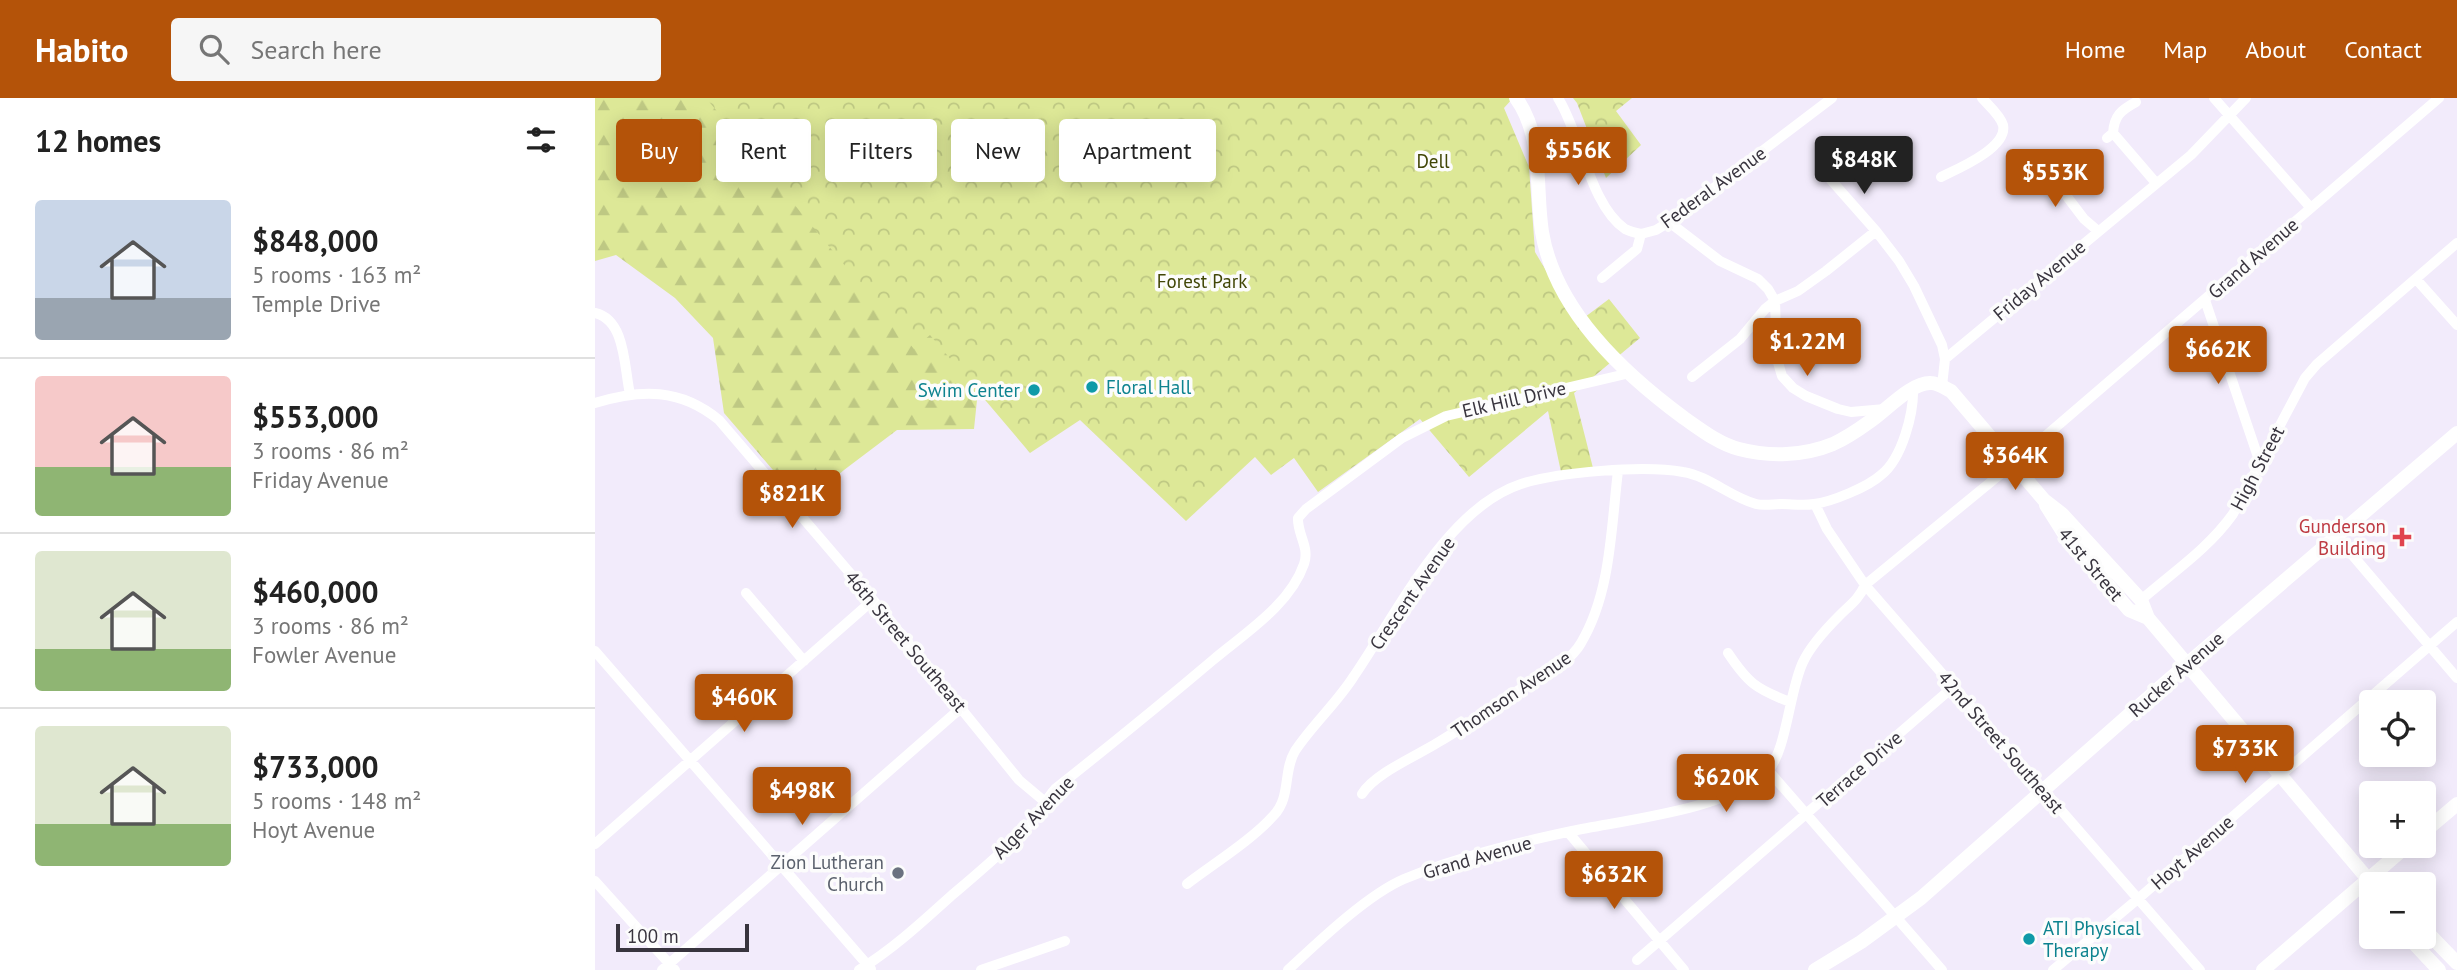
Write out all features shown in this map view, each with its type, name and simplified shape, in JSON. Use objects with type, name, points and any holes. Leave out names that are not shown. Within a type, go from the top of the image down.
[{"type":"main road","points":[[1520,99],[1536,148],[1542,232],[1552,269],[1591,331],[1630,373],[1701,430],[1736,449],[1790,454],[1815,451],[1850,435],[1913,388],[1932,383],[1942,386]]},
{"type":"main road","name":"41st Street","points":[[1942,386],[1951,390],[2044,500],[2062,514],[2129,610],[2148,618]]},
{"type":"main road","name":"Rucker Avenue","points":[[1815,970],[1897,917],[2457,433]]},
{"type":"main road","name":"41st Street","points":[[2096,561],[2140,600],[2148,618],[2362,872]]},
{"type":"main road","points":[[2436,822],[2457,804]]},
{"type":"main road","points":[[2380,872],[2395,858]]},
{"type":"main road","points":[[2263,970],[2359,891]]},
{"type":"main road","points":[[2436,941],[2457,963]]},
{"type":"main road","points":[[2419,949],[2439,970]]},
{"type":"street","points":[[1558,98],[1603,201],[1626,229],[1641,234]]},
{"type":"street","name":"Federal Avenue","points":[[1602,278],[1637,249],[1641,234],[1669,222],[1818,102],[1832,98]]},
{"type":"street","points":[[1941,177],[1972,162],[2000,139],[2004,130],[2002,121],[1982,98]]},
{"type":"street","points":[[2214,98],[2310,208]]},
{"type":"street","name":"Friday Avenue","points":[[1945,359],[2191,155],[2246,98]]},
{"type":"street","name":"Grand Avenue","points":[[1287,970],[1355,912],[1399,882],[1482,854],[1568,832],[1720,800],[1748,787],[1768,770],[1776,756],[1803,662],[1821,635],[1860,597],[1865,585],[2014,463],[2439,98]]},
{"type":"street","points":[[2136,102],[2123,109],[2114,119],[2110,135],[2156,183]]},
{"type":"street","points":[[2088,156],[2067,175],[2062,190],[2084,219],[2098,231]]},
{"type":"street","points":[[1860,157],[1831,180],[1876,231],[1914,286],[1942,345],[1945,359],[1942,386]]},
{"type":"street","points":[[1669,222],[1720,261],[1758,279],[1775,301],[1777,359],[1782,376],[1793,387],[1806,396],[1851,412],[1888,408]]},
{"type":"street","points":[[1692,377],[1740,339],[1775,301],[1798,291],[1876,231]]},
{"type":"street","name":"High Street","points":[[2140,600],[2222,529],[2233,514],[2305,378],[2317,364],[2457,243]]},
{"type":"street","points":[[2416,279],[2457,326]]},
{"type":"street","points":[[2205,300],[2260,463]]},
{"type":"street","points":[[595,313],[607,318],[620,337],[631,394]]},
{"type":"street","name":"Elk Hill Drive","points":[[1273,610],[1297,580],[1306,561],[1306,547],[1297,530],[1298,518],[1306,509],[1402,438],[1446,416],[1630,373]]},
{"type":"street","name":"Crescent Avenue","points":[[1187,884],[1275,815],[1286,795],[1294,754],[1352,679],[1432,558],[1477,507],[1499,492],[1523,484],[1574,474],[1618,471],[1685,472],[1758,505],[1815,504],[1861,487],[1882,475],[1893,461],[1901,442],[1913,408],[1913,388]]},
{"type":"street","name":"46th Street Southeast","points":[[595,403],[631,394],[658,394],[684,398],[704,408],[719,420],[873,600],[1019,779],[1044,801]]},
{"type":"street","name":"Thomson Avenue","points":[[1362,794],[1388,772],[1455,732],[1561,662],[1580,645],[1600,599],[1618,471]]},
{"type":"street","name":"42nd Street Southeast","points":[[1815,504],[1827,529],[1865,585],[2200,970]]},
{"type":"street","points":[[2337,537],[2457,678]]},
{"type":"street","points":[[746,593],[804,662]]},
{"type":"street","points":[[595,844],[873,600]]},
{"type":"street","name":"Alger Avenue","points":[[867,968],[1005,849],[1032,822],[1044,801],[1055,789],[1273,610]]},
{"type":"street","name":"Hoyt Avenue","points":[[2053,970],[2457,622]]},
{"type":"street","points":[[595,651],[867,968]]},
{"type":"street","points":[[1728,653],[1741,673],[1762,691],[1790,702]]},
{"type":"street","name":"Terrace Drive","points":[[1637,960],[1953,687]]},
{"type":"street","points":[[595,881],[669,968],[962,707]]},
{"type":"street","points":[[1768,770],[1942,970]]},
{"type":"street","points":[[1568,832],[1684,970]]},
{"type":"street","points":[[981,970],[1065,941]]},
{"type":"green space","points":[[595,98],[710,98],[732,119],[716,119],[716,182],[797,182],[992,369],[977,400],[974,429],[897,430],[803,505],[724,413],[713,338],[675,298],[616,255],[595,261]]},
{"type":"green space","name":"Forest Park","points":[[706,98],[1513,98],[1504,108],[1529,167],[1535,252],[1577,323],[1609,299],[1640,338],[1574,393],[1593,468],[1561,472],[1548,411],[1469,477],[1420,419],[1318,492],[1294,458],[1271,475],[1255,457],[1186,521],[1080,420],[1030,453],[930,335],[914,349],[776,182],[811,182],[811,119],[723,119]]},
{"type":"green space","points":[[1573,98],[1632,98],[1616,111],[1641,145],[1606,178],[1577,103]]},
{"type":"place","name":"Floral Hall","points":[[1092,387]]},
{"type":"place","name":"Swim Center","points":[[1034,390]]},
{"type":"place","name":"Gunderson Building","points":[[2402,537]]},
{"type":"place","name":"Zion Lutheran Church","points":[[898,873]]},
{"type":"place","name":"ATI Physical Therapy","points":[[2029,939]]},
{"type":"park label","name":"Dell","points":[[1433,161]]}]
